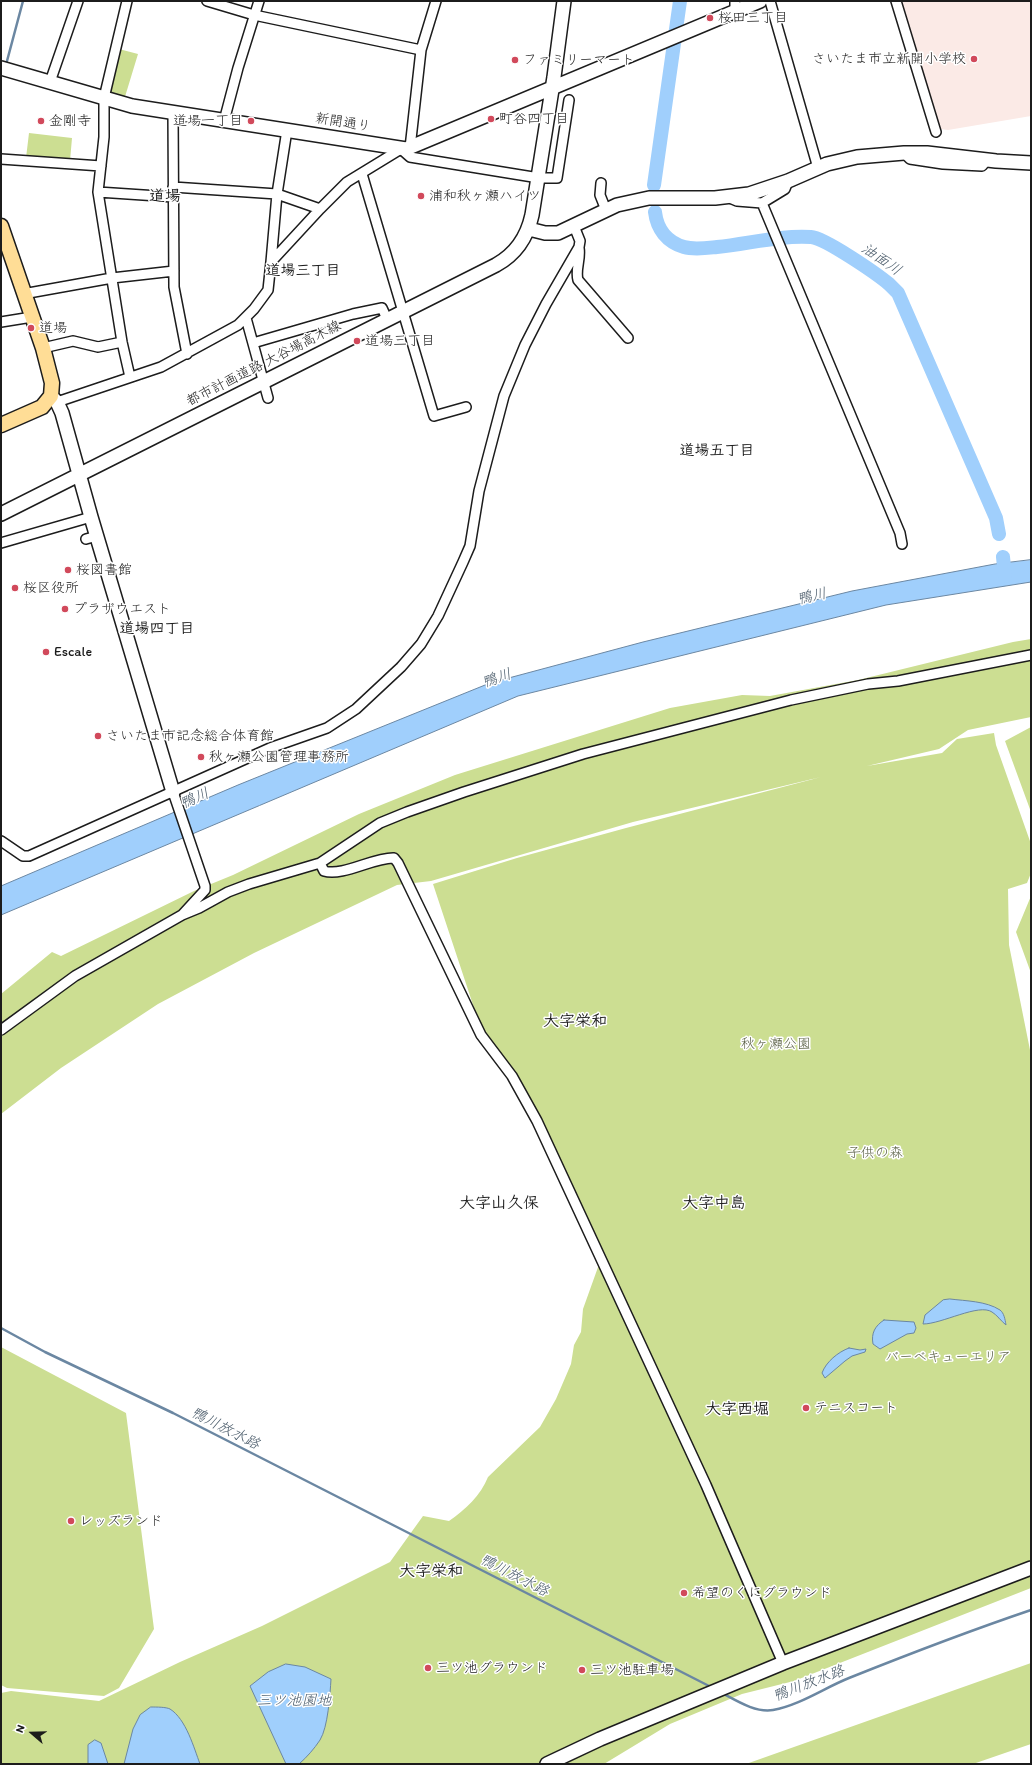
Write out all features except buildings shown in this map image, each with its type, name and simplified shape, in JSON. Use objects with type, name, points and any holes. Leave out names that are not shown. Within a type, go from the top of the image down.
[{"type":"main road","points":[[1,226],[23,294],[43,348],[52,383],[54,399],[42,407],[1,425]]},
{"type":"street","points":[[50,82],[78,1]]},
{"type":"street","points":[[127,1],[104,98],[104,137],[98,192],[122,342],[130,377]]},
{"type":"street","points":[[206,1],[254,15],[421,50]]},
{"type":"street","points":[[224,121],[259,1]]},
{"type":"street","points":[[436,1],[421,50],[406,148],[410,157],[539,178],[557,178],[569,100]]},
{"type":"street","name":"都市計画道路 大谷場高木線","points":[[1,514],[505,260],[518,248],[529,229],[539,178],[553,87],[564,1]]},
{"type":"street","points":[[271,262],[347,182],[406,148],[683,33],[735,6],[760,1]]},
{"type":"street","points":[[770,1],[818,168]]},
{"type":"street","points":[[896,1],[936,132]]},
{"type":"street","name":"新開通り","points":[[1,68],[120,104],[406,148]]},
{"type":"street","points":[[173,112],[174,287],[187,354]]},
{"type":"street","points":[[182,915],[205,890],[204,879],[174,794],[91,538],[91,517],[62,413],[54,399],[162,367],[238,325],[246,318],[268,290],[277,194],[287,130]]},
{"type":"street","points":[[529,229],[553,234],[563,231],[617,205],[649,198],[728,197],[749,194],[788,181],[818,168],[857,157],[904,153],[927,153],[987,160],[1031,163]]},
{"type":"street","points":[[1,159],[101,166]]},
{"type":"street","points":[[362,174],[434,416],[466,407]]},
{"type":"street","points":[[728,197],[737,202],[762,203],[785,189],[788,181]]},
{"type":"street","points":[[601,183],[600,195],[606,210]]},
{"type":"street","points":[[173,187],[277,194],[320,209]]},
{"type":"street","points":[[98,192],[173,196]]},
{"type":"street","points":[[762,203],[900,533],[902,544]]},
{"type":"street","points":[[574,226],[580,241],[580,255],[577,275],[578,280],[628,338]]},
{"type":"street","points":[[1,841],[23,856],[29,856],[174,794],[270,748],[327,728],[356,709],[401,667],[421,644],[438,616],[470,546],[479,491],[504,396],[525,345],[546,304],[579,247]]},
{"type":"street","points":[[23,294],[112,278],[174,271]]},
{"type":"street","points":[[253,343],[354,314],[382,308],[387,319]]},
{"type":"street","points":[[1,322],[32,317]]},
{"type":"street","points":[[246,318],[268,398]]},
{"type":"street","points":[[43,348],[74,341],[98,347],[122,342]]},
{"type":"street","points":[[1,543],[91,517]]},
{"type":"street","points":[[1,1030],[75,976],[182,915],[199,908],[228,892],[320,862],[380,823],[395,817],[464,792],[583,754],[702,722],[868,684],[898,681],[1031,655]]},
{"type":"street","points":[[320,862],[324,871],[331,872],[369,864],[388,858],[394,858],[402,868],[479,1031],[512,1076],[538,1121],[744,1568],[784,1663]]},
{"type":"street","points":[[548,1764],[600,1739],[784,1663],[1031,1568]]},
{"type":"shaded area","name":"さいたま市立新開小学校","points":[[898,1],[1031,1],[1031,116],[948,130],[940,129]]},
{"type":"green space","points":[[119,49],[138,54],[124,100],[110,95],[107,90]]},
{"type":"green space","points":[[29,133],[72,138],[70,161],[26,158]]},
{"type":"green space","name":"秋ヶ瀬公園","points":[[1031,639],[1031,717],[968,730],[939,749],[867,766],[942,753],[957,739],[994,733],[996,745],[1031,844],[1031,873],[1027,883],[1008,889],[1009,945],[1031,1055],[1031,1588],[794,1681],[742,1694],[670,1724],[604,1764],[1,1764],[1,1693],[11,1691],[99,1701],[180,1662],[262,1626],[390,1562],[423,1516],[449,1521],[467,1507],[477,1496],[488,1477],[540,1427],[556,1399],[571,1364],[574,1345],[581,1332],[583,1309],[602,1256],[554,1153],[482,1032],[433,884],[517,858],[821,777],[633,822],[431,881],[397,885],[254,953],[158,1004],[61,1068],[1,1114],[1,994],[52,952],[61,956],[194,891],[233,875],[359,814],[455,775],[670,708],[742,695],[770,696],[858,680],[1013,642]]},
{"type":"green space","points":[[1031,727],[1031,812],[1005,741]]},
{"type":"green space","points":[[1031,896],[1031,973],[1016,932]]},
{"type":"green space","name":"レッズランド","points":[[1,1347],[126,1413],[154,1629],[119,1688],[104,1696],[7,1688],[1,1685]]},
{"type":"green space","points":[[1031,1663],[1031,1744],[973,1764],[746,1764]]},
{"type":"water","points":[[1031,560],[1031,582],[886,605],[518,696],[1,915],[1,886],[238,785],[490,683],[643,642],[852,591],[995,564]]},
{"type":"water","points":[[950,1299],[976,1302],[994,1307],[1002,1313],[1005,1318],[1006,1325],[994,1313],[986,1310],[969,1312],[940,1321],[923,1324],[925,1315],[943,1300]]},
{"type":"water","points":[[884,1320],[914,1322],[916,1328],[914,1333],[907,1334],[880,1349],[873,1344],[873,1333],[876,1327]]},
{"type":"water","points":[[849,1348],[860,1350],[866,1349],[865,1352],[852,1356],[825,1378],[822,1373],[829,1361]]},
{"type":"water","name":"三ツ池園地","points":[[286,1664],[305,1667],[331,1679],[328,1711],[323,1734],[313,1750],[299,1764],[286,1764],[250,1686],[268,1672]]},
{"type":"water","points":[[151,1707],[168,1708],[176,1714],[189,1734],[200,1764],[124,1764],[133,1729],[140,1715]]},
{"type":"water","points":[[95,1740],[101,1743],[108,1764],[88,1764],[88,1745]]},
{"type":"waterway","points":[[7,61],[23,1]]},
{"type":"waterway","name":"油面川","points":[[654,185],[680,1]]},
{"type":"waterway","name":"油面川","points":[[655,212],[658,224],[664,234],[673,242],[684,247],[705,248],[729,246],[776,238],[811,237],[827,243],[839,250],[889,284],[898,293],[996,518],[999,534]]},
{"type":"waterway","name":"油面川","points":[[1003,557],[1005,576]]},
{"type":"waterway","name":"鴨川放水路","points":[[1,1328],[45,1352],[173,1413],[713,1688]]},
{"type":"waterway","name":"鴨川放水路","points":[[722,1693],[747,1706],[760,1710],[783,1708],[872,1669],[962,1634],[1031,1610]]},
{"type":"place","name":"桜田三丁目","points":[[710,18]]},
{"type":"place","name":"さいたま市立新開小学校","points":[[974,59]]},
{"type":"place","name":"ファミリーマート","points":[[515,60]]},
{"type":"place","name":"町谷四丁目","points":[[491,119]]},
{"type":"place","name":"金剛寺","points":[[41,121]]},
{"type":"place","name":"道場一丁目","points":[[251,121]]},
{"type":"place","name":"浦和秋ヶ瀬ハイツ","points":[[421,196]]},
{"type":"place","name":"道場","points":[[31,328]]},
{"type":"place","name":"道場三丁目","points":[[357,341]]},
{"type":"place","name":"桜図書館","points":[[68,570]]},
{"type":"place","name":"桜区役所","points":[[15,588]]},
{"type":"place","name":"プラザウエスト","points":[[65,609]]},
{"type":"place","name":"Escale","points":[[46,652]]},
{"type":"place","name":"さいたま市記念総合体育館","points":[[98,736]]},
{"type":"place","name":"秋ヶ瀬公園管理事務所","points":[[201,757]]},
{"type":"place","name":"テニスコート","points":[[806,1408]]},
{"type":"place","name":"レッズランド","points":[[71,1521]]},
{"type":"place","name":"希望のくにグラウンド","points":[[684,1593]]},
{"type":"place","name":"三ツ池グラウンド","points":[[428,1668]]},
{"type":"place","name":"三ツ池駐車場","points":[[582,1670]]},
{"type":"district","name":"道場","points":[[165,197]]},
{"type":"district","name":"道場三丁目","points":[[303,271]]},
{"type":"district","name":"道場五丁目","points":[[717,451]]},
{"type":"district","name":"道場四丁目","points":[[157,629]]},
{"type":"district","name":"大字栄和","points":[[575,1022]]},
{"type":"district","name":"大字山久保","points":[[499,1204]]},
{"type":"district","name":"大字中島","points":[[714,1204]]},
{"type":"district","name":"大字西堀","points":[[737,1410]]},
{"type":"district","name":"大字栄和","points":[[431,1572]]},
{"type":"water label","name":"鴨川","points":[[812,597]]},
{"type":"water label","name":"鴨川","points":[[497,679]]},
{"type":"water label","name":"鴨川","points":[[195,799]]},
{"type":"park label","name":"子供の森","points":[[875,1153]]},
{"type":"park label","name":"バーベキューエリア","points":[[948,1357]]}]
